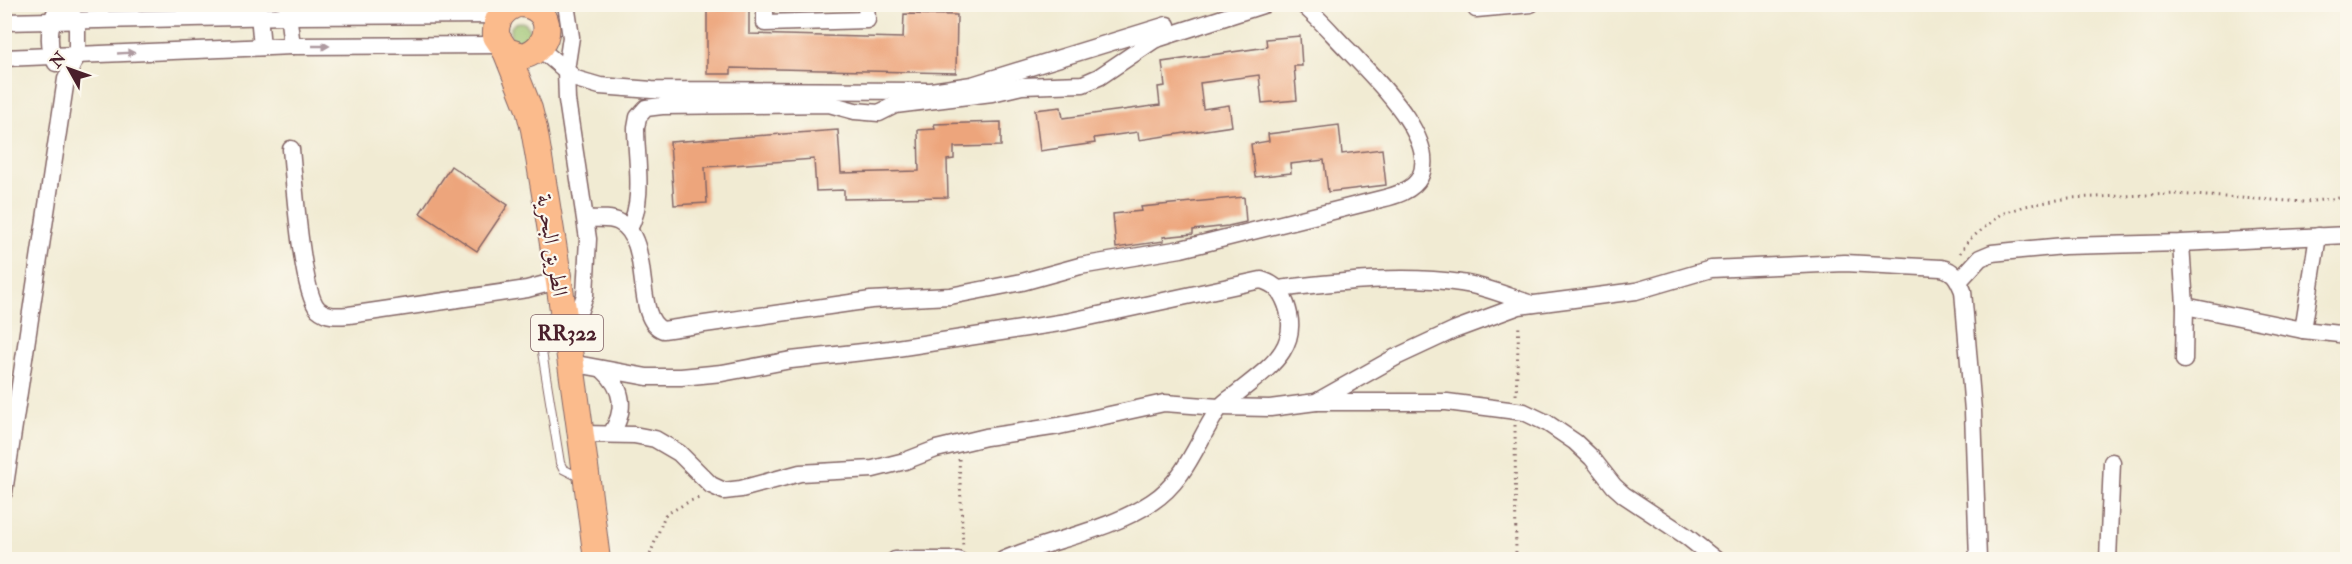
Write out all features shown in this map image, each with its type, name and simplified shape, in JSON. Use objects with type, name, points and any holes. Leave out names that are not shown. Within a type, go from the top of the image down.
[{"type":"main road","name":"RR322","points":[[503,48],[496,36],[496,27],[518,8],[546,23],[547,32],[538,49]]},
{"type":"main road","points":[[503,48],[523,56],[538,49]]},
{"type":"main road","name":"الطريق البحرية","points":[[503,48],[529,109],[560,280],[597,560]]},
{"type":"main road","name":"الطريق البحرية","points":[[529,109],[538,49]]},
{"type":"street","points":[[58,4],[51,22],[51,56],[66,79]]},
{"type":"street","points":[[4,492],[66,79],[77,56],[77,22],[65,4]]},
{"type":"street","points":[[566,4],[572,37],[566,70],[567,100],[588,239],[585,295],[574,324],[567,335]]},
{"type":"street","points":[[765,4],[765,23],[867,20],[866,4]]},
{"type":"street","points":[[538,49],[576,79],[600,86],[652,90],[931,91],[972,84],[1235,4]]},
{"type":"street","points":[[629,230],[639,203],[636,128],[638,117],[646,108],[829,104],[855,111],[879,113],[895,105],[992,93],[1022,86],[1083,84],[1099,77],[1154,40],[1266,4]]},
{"type":"street","points":[[586,219],[616,220],[629,230],[638,253],[648,315],[655,326],[663,330],[871,300],[950,296],[1022,282],[1080,266],[1181,249],[1381,200],[1409,189],[1420,178],[1422,151],[1407,117],[1378,82],[1302,4]]},
{"type":"street","points":[[1476,9],[1531,4]]},
{"type":"street","points":[[4,22],[77,22],[288,10],[518,8]]},
{"type":"street","points":[[288,10],[292,46]]},
{"type":"street","points":[[258,11],[262,47]]},
{"type":"street","points":[[4,58],[292,46],[503,48]]},
{"type":"street","points":[[291,149],[308,284],[314,303],[324,314],[349,315],[527,289],[560,280]]},
{"type":"street","points":[[1316,402],[1396,357],[1454,330],[1526,305],[1636,291],[1711,269],[1735,266],[1845,263],[1954,275],[1992,253],[2064,246],[2348,235]]},
{"type":"street","points":[[2303,330],[2319,236]]},
{"type":"street","points":[[2181,243],[2185,306],[2184,360]]},
{"type":"street","points":[[1954,275],[1965,309],[1973,411],[1978,560]]},
{"type":"street","points":[[571,363],[603,370],[664,378],[722,373],[791,360],[890,349],[1046,326],[1261,280],[1271,283],[1278,289],[1291,319],[1287,345],[1267,369],[1219,408],[1184,469],[1166,491],[1154,501],[1118,521],[1047,542],[1003,560]]},
{"type":"street","points":[[1278,289],[1347,282],[1431,280],[1463,283],[1526,305]]},
{"type":"street","points":[[2185,306],[2303,330],[2348,335]]},
{"type":"street","points":[[603,370],[614,380],[620,392],[621,407],[618,423],[611,434]]},
{"type":"street","points":[[582,434],[634,435],[666,444],[679,453],[711,484],[724,491],[741,489],[800,473],[873,469],[905,461],[936,449],[1164,403],[1219,408],[1270,408],[1316,402],[1447,402],[1515,410],[1536,418],[1575,442],[1624,495],[1686,536],[1716,560]]},
{"type":"street","points":[[2108,560],[2112,462]]},
{"type":"street","points":[[895,560],[961,554]]},
{"type":"lane","points":[[562,306],[547,321],[542,334],[542,352],[560,463],[563,469],[587,482]]},
{"type":"path","points":[[1954,275],[1969,240],[2001,214],[2025,206],[2068,198],[2175,194],[2305,202],[2348,197]]},
{"type":"path","points":[[1516,560],[1515,410],[1526,305]]},
{"type":"path","points":[[959,444],[961,554]]},
{"type":"path","points":[[648,560],[665,515],[690,501],[724,491]]},
{"type":"green space","points":[[516,22],[524,22],[530,28],[530,36],[524,42],[516,42],[510,36],[510,28]]},
{"type":"building","points":[[707,9],[749,9],[749,34],[903,38],[904,14],[957,15],[956,73],[731,68],[731,74],[707,74]]},
{"type":"building","points":[[1300,36],[1302,66],[1294,66],[1297,100],[1262,103],[1259,75],[1200,83],[1203,109],[1229,105],[1232,126],[1139,140],[1138,132],[1094,138],[1095,143],[1040,151],[1035,110],[1061,107],[1063,118],[1160,105],[1158,87],[1165,86],[1162,62],[1267,47],[1266,39]]},
{"type":"building","points":[[1001,122],[1001,146],[954,147],[954,159],[947,160],[948,197],[844,199],[844,190],[816,191],[814,159],[705,167],[707,203],[674,205],[670,142],[838,130],[841,173],[919,171],[918,130],[935,129],[934,124]]},
{"type":"building","points":[[1339,125],[1342,154],[1382,149],[1386,185],[1328,192],[1324,160],[1290,164],[1291,173],[1255,177],[1251,144],[1269,141],[1268,134]]},
{"type":"building","points":[[451,166],[508,205],[477,251],[420,213]]},
{"type":"building","points":[[1244,197],[1246,222],[1193,230],[1193,234],[1163,237],[1164,241],[1116,248],[1113,214],[1142,211],[1141,207]]}]
